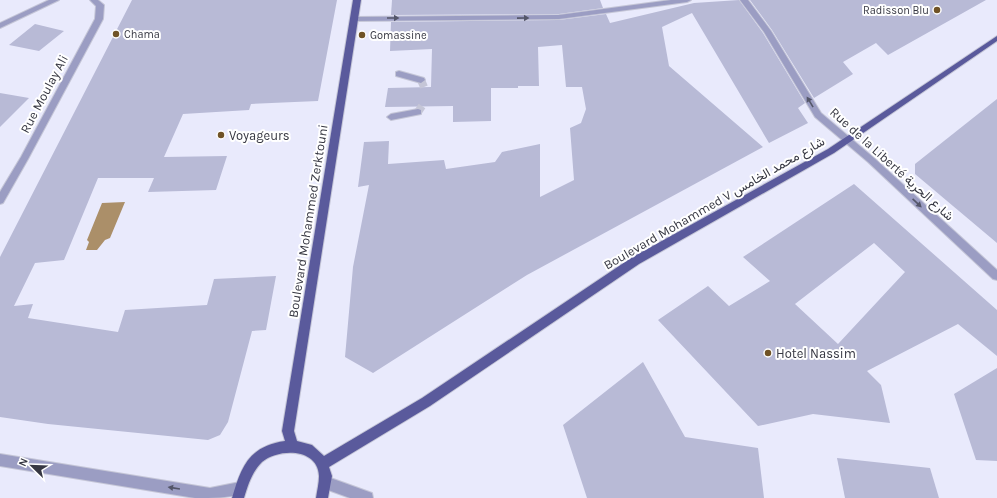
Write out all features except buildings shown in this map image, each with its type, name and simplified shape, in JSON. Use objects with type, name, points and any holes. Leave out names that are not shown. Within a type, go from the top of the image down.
[{"type":"main road","name":"Boulevard Mohammed Zerktouni","points":[[292,445],[288,431],[357,0]]},
{"type":"main road","name":"Boulevard Mohammed V شارع محمد الخامس","points":[[322,464],[426,402],[635,261],[831,151],[847,139],[868,127],[961,60],[997,38]]},
{"type":"main road","points":[[239,493],[251,465],[260,456],[281,446],[292,445],[309,450],[322,464],[325,482],[322,498]]},
{"type":"street","points":[[0,26],[55,0]]},
{"type":"street","name":"Rue Moulay Ali","points":[[0,200],[24,160],[99,19],[100,5],[94,0]]},
{"type":"street","points":[[354,19],[560,17],[687,0]]},
{"type":"street","name":"Rue de la Liberté شارع الحرية","points":[[744,0],[767,31],[818,115],[847,139],[997,276]]},
{"type":"street","points":[[399,74],[421,80]]},
{"type":"street","points":[[391,117],[418,112]]},
{"type":"street","points":[[0,460],[210,494],[239,493]]},
{"type":"street","points":[[325,482],[367,498]]},
{"type":"shaded area","points":[[125,202],[110,238],[105,240],[97,250],[86,250],[89,242],[87,240],[102,203]]},
{"type":"tunnel","points":[[421,80],[424,87]]},
{"type":"tunnel","points":[[418,112],[422,106]]},
{"type":"place","name":"Radisson Blu","points":[[937,10]]},
{"type":"place","name":"Chama","points":[[116,34]]},
{"type":"place","name":"Gomassine","points":[[362,35]]},
{"type":"place","name":"Voyageurs","points":[[221,135]]},
{"type":"place","name":"Hotel Nassim","points":[[768,353]]}]
